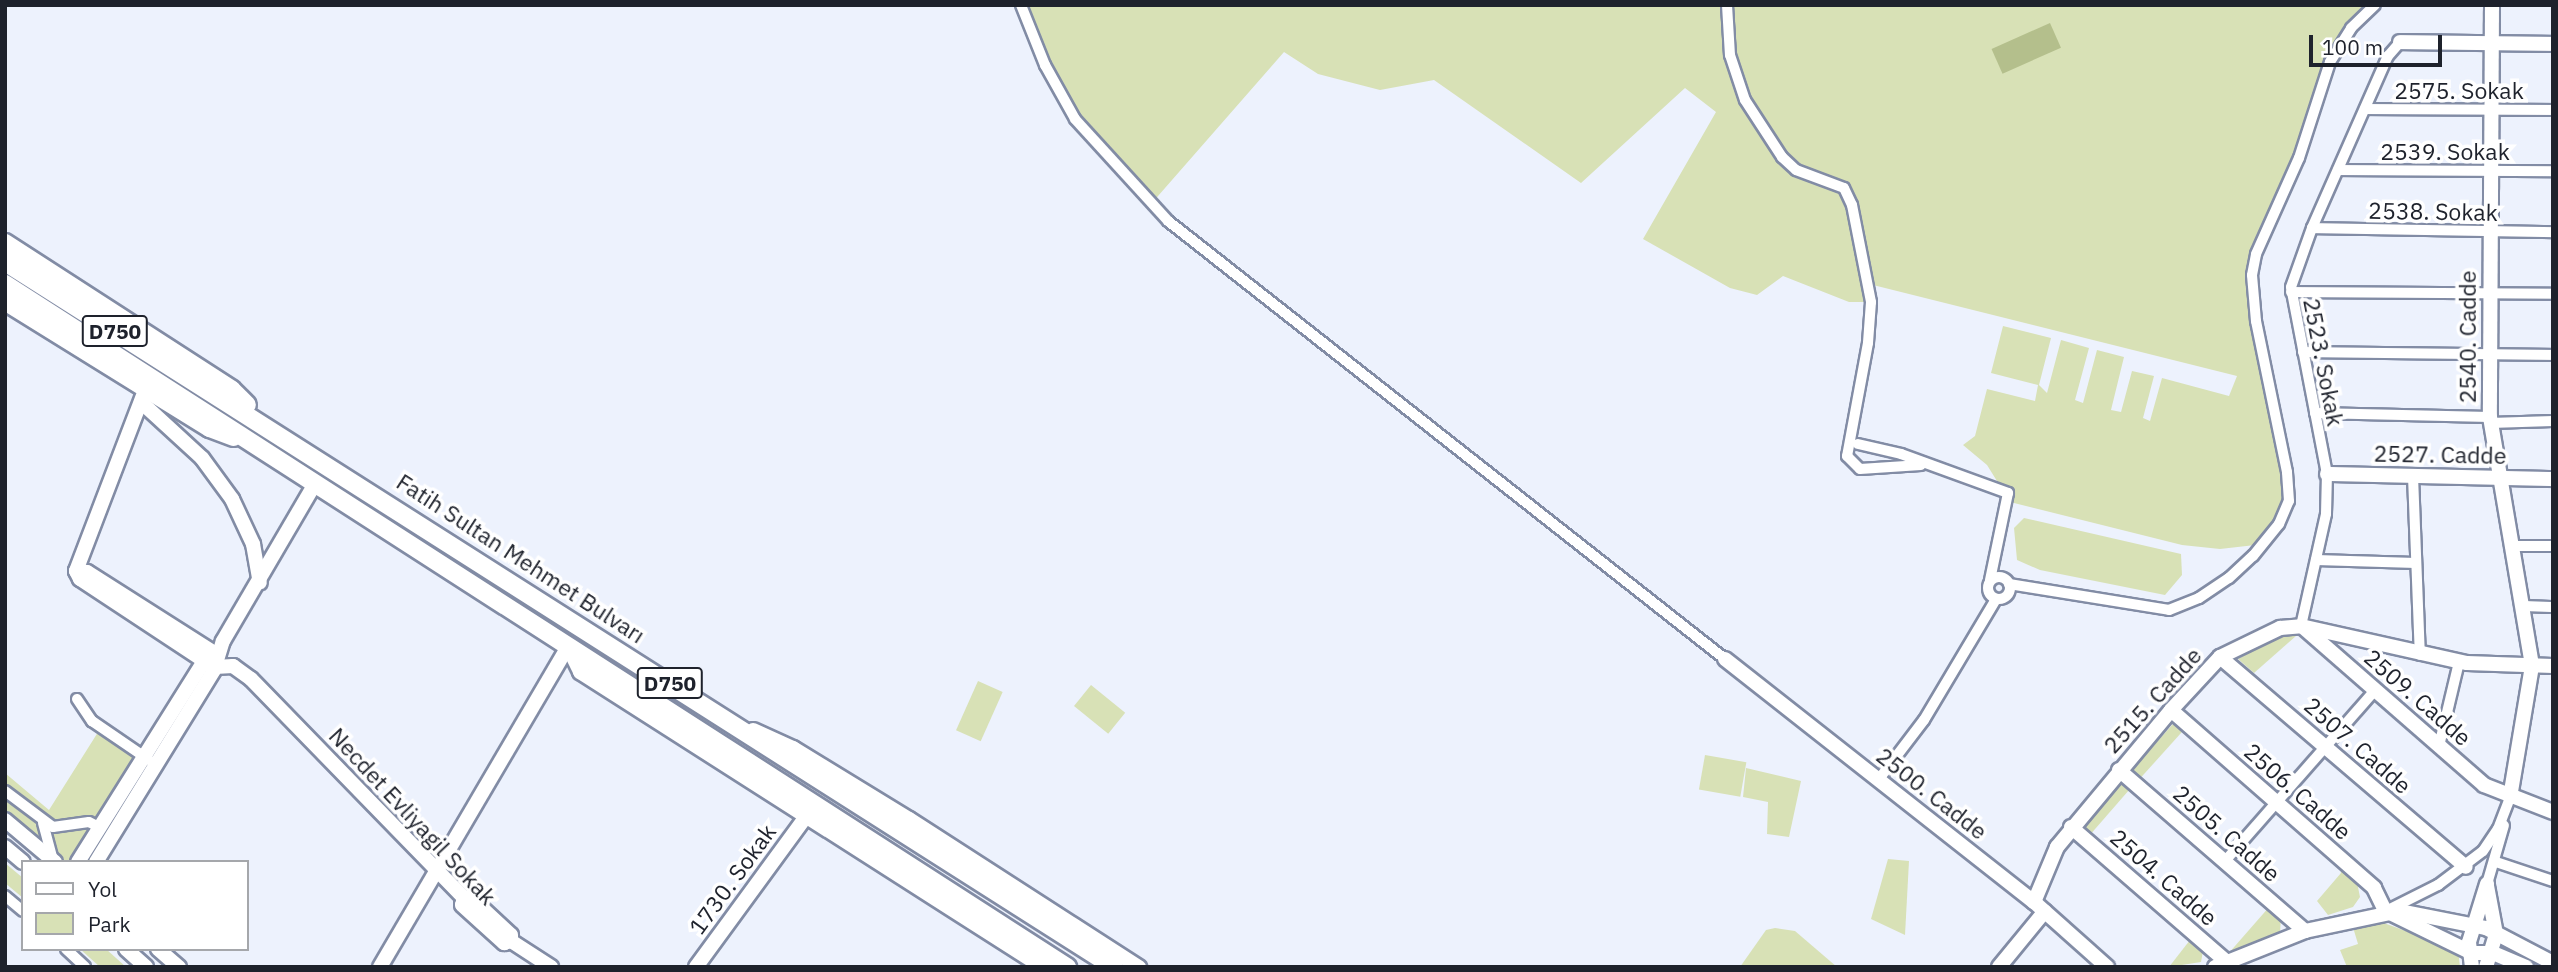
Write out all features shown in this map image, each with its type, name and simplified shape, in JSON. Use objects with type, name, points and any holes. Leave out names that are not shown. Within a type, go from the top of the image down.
[{"type":"highway","points":[[5,243],[232,390],[270,427]]},
{"type":"highway","name":"Fatih Sultan Mehmet Bulvarı","points":[[5,262],[270,427],[1114,967]]},
{"type":"highway","name":"D750","points":[[5,284],[1067,967]]},
{"type":"highway","points":[[5,301],[143,395],[210,428],[258,447]]},
{"type":"street","points":[[1021,5],[1045,65],[1075,120],[1168,221],[1725,659]]},
{"type":"street","points":[[1727,5],[1736,79],[1753,111],[1782,157],[1796,170],[1844,188],[1852,205],[1871,302],[1868,344],[1847,456],[1860,470],[1921,465]]},
{"type":"street","points":[[1999,584],[2169,610],[2199,598],[2229,578],[2253,556],[2278,524],[2289,501],[2287,472],[2256,321],[2252,275],[2256,254],[2299,158],[2330,62],[2351,29],[2375,5]]},
{"type":"street","name":"2540. Cadde","points":[[2492,5],[2490,420],[2532,666],[2510,797]]},
{"type":"street","points":[[2400,42],[2553,44]]},
{"type":"street","name":"2523. Sokak","points":[[2301,625],[2316,560],[2327,474],[2291,292],[2312,228],[2388,56],[2400,42]]},
{"type":"street","name":"2575. Sokak","points":[[2365,109],[2553,110]]},
{"type":"street","name":"2539. Sokak","points":[[2338,170],[2553,172]]},
{"type":"street","name":"2538. Sokak","points":[[2312,228],[2553,232]]},
{"type":"street","points":[[2291,292],[2553,294]]},
{"type":"street","points":[[2302,352],[2553,355]]},
{"type":"street","points":[[214,655],[80,579],[76,570],[143,395],[202,458],[232,499],[253,544],[260,582]]},
{"type":"street","points":[[2315,413],[2553,421]]},
{"type":"street","points":[[1858,443],[1901,454],[1921,465],[2008,493],[1997,550],[1999,584],[1996,598],[1972,633]]},
{"type":"street","name":"2527. Cadde","points":[[2327,474],[2553,479]]},
{"type":"street","points":[[2413,476],[2420,655]]},
{"type":"street","points":[[97,860],[149,760],[260,582],[314,485]]},
{"type":"street","points":[[2510,545],[2553,546]]},
{"type":"street","points":[[2316,560],[2416,563]]},
{"type":"street","points":[[1879,779],[1924,720],[1999,584]]},
{"type":"street","points":[[2522,606],[2553,607]]},
{"type":"street","name":"2515. Cadde","points":[[2040,906],[2046,867],[2071,827],[2119,770],[2220,657],[2280,628],[2301,625],[2459,662],[2553,666]]},
{"type":"street","name":"2509. Cadde","points":[[2301,625],[2484,785],[2553,811]]},
{"type":"street","points":[[568,647],[580,672],[1042,967]]},
{"type":"street","points":[[380,967],[568,647]]},
{"type":"street","name":"Necdet Evliyagil Sokak","points":[[214,655],[233,666],[464,898],[462,905],[504,943],[511,941],[551,967]]},
{"type":"street","name":"2507. Cadde","points":[[2220,657],[2466,867]]},
{"type":"street","name":"2500. Cadde","points":[[1725,659],[2040,906],[2107,967]]},
{"type":"street","points":[[2439,746],[2459,662]]},
{"type":"street","points":[[2225,861],[2375,690]]},
{"type":"street","points":[[77,699],[92,721],[149,760]]},
{"type":"street","name":"2506. Cadde","points":[[2171,710],[2374,888],[2385,911]]},
{"type":"street","points":[[725,718],[793,748],[1139,967]]},
{"type":"street","points":[[79,860],[99,827],[149,760]]},
{"type":"street","name":"2505. Cadde","points":[[2119,770],[2305,931]]},
{"type":"street","points":[[5,791],[43,823],[53,827],[89,822],[99,827]]},
{"type":"street","points":[[2472,967],[2468,950],[2473,925],[2496,862],[2510,797]]},
{"type":"street","points":[[2221,964],[2305,931],[2385,911],[2466,867],[2498,829],[2510,797]]},
{"type":"street","points":[[830,815],[875,861]]},
{"type":"street","name":"1730. Sokak","points":[[696,967],[806,818]]},
{"type":"street","points":[[5,820],[53,860]]},
{"type":"street","points":[[43,823],[54,860]]},
{"type":"street","name":"2504. Cadde","points":[[2071,827],[2221,964]]},
{"type":"street","points":[[5,847],[21,860]]},
{"type":"street","points":[[2496,862],[2553,881]]},
{"type":"street","points":[[2487,884],[2496,934],[2489,960]]},
{"type":"street","points":[[5,896],[21,909]]},
{"type":"street","points":[[1999,967],[2040,906]]},
{"type":"street","points":[[2385,911],[2473,925],[2553,963]]},
{"type":"street","points":[[2385,911],[2489,960],[2526,967]]},
{"type":"street","points":[[68,951],[85,967]]},
{"type":"street","points":[[128,951],[146,967]]},
{"type":"street","points":[[160,951],[179,967]]},
{"type":"green space","points":[[1021,5],[2375,5],[2342,41],[2252,275],[2289,501],[2264,544],[2220,549],[2182,545],[2010,502],[1987,465],[1963,445],[1975,436],[1987,389],[2035,401],[2038,385],[1991,373],[2003,326],[2051,338],[2039,385],[2047,393],[2061,340],[2089,348],[2075,400],[2083,403],[2097,350],[2124,357],[2111,410],[2121,412],[2132,371],[2154,376],[2143,418],[2150,421],[2162,378],[2229,396],[2237,376],[1869,284],[1871,302],[1849,302],[1783,276],[1757,295],[1730,288],[1643,239],[1716,112],[1685,88],[1581,183],[1434,80],[1380,90],[1318,74],[1284,52],[1151,204],[1075,119]]},
{"type":"green space","points":[[2024,518],[2181,554],[2182,575],[2165,595],[2040,570],[2017,560],[2014,528]]},
{"type":"green space","points":[[2290,630],[2296,636],[2254,673],[2238,659]]},
{"type":"green space","points":[[978,681],[1003,692],[981,741],[956,730]]},
{"type":"green space","points":[[1091,685],[1125,713],[1108,734],[1074,706]]},
{"type":"green space","points":[[2173,724],[2182,732],[2140,778],[2132,770]]},
{"type":"green space","points":[[100,729],[143,756],[79,860],[53,860],[5,819],[5,773],[49,810]]},
{"type":"green space","points":[[1705,755],[1746,762],[1740,797],[1699,789]]},
{"type":"green space","points":[[1746,768],[1801,781],[1789,837],[1767,834],[1768,802],[1743,797]]},
{"type":"green space","points":[[2124,779],[2132,786],[2090,835],[2081,828]]},
{"type":"green space","points":[[1888,859],[1909,861],[1905,935],[1871,919]]},
{"type":"green space","points":[[5,863],[21,876],[21,896],[5,883]]},
{"type":"green space","points":[[2340,867],[2357,882],[2360,897],[2353,907],[2328,915],[2317,901],[2341,873]]},
{"type":"green space","points":[[2270,906],[2281,916],[2280,933],[2228,954]]},
{"type":"green space","points":[[2381,922],[2458,950],[2460,967],[2347,967],[2340,950],[2358,944],[2352,924]]},
{"type":"green space","points":[[1775,928],[1795,931],[1837,967],[1740,967],[1766,930]]},
{"type":"green space","points":[[2190,940],[2203,951],[2201,962],[2169,967]]},
{"type":"green space","points":[[82,951],[108,951],[126,967],[100,967]]},
{"type":"shaded area","points":[[2050,23],[2061,48],[2003,74],[1992,49]]}]
